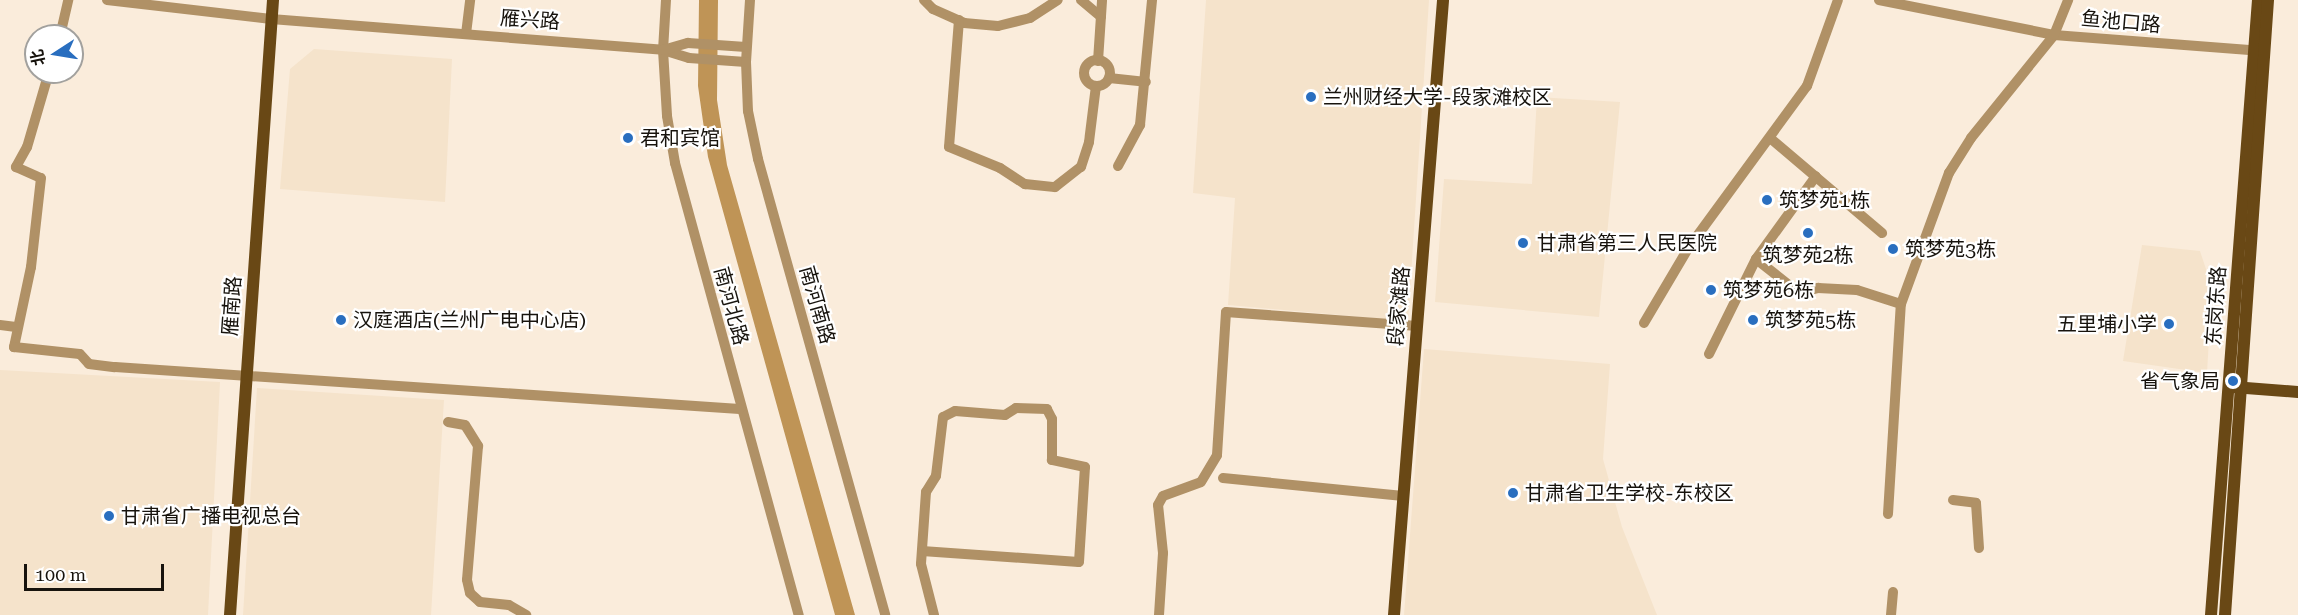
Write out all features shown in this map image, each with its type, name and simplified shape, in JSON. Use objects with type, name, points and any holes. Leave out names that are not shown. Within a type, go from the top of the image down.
[{"type":"main road","name":"雁南路","points":[[230,615],[273,0]]},
{"type":"main road","name":"段家滩路","points":[[1394,615],[1443,0]]},
{"type":"main road","name":"东岗东路","points":[[2258,0],[2260,51]]},
{"type":"main road","name":"东岗东路","points":[[2211,615],[2234,387],[2260,51],[2268,0]]},
{"type":"main road","name":"东岗东路","points":[[2224,615],[2234,387]]},
{"type":"main road","points":[[2234,387],[2298,392]]},
{"type":"street","points":[[63,24],[68,0]]},
{"type":"street","name":"雁兴路","points":[[107,0],[271,19],[663,50]]},
{"type":"street","points":[[466,34],[470,0]]},
{"type":"street","name":"南河北路","points":[[666,0],[663,50],[667,117],[675,163],[740,409],[800,615]]},
{"type":"street","name":"南河南路","points":[[750,0],[746,47],[748,111],[758,159],[885,615]]},
{"type":"street","points":[[924,0],[958,20],[998,26],[1030,18],[1058,0]]},
{"type":"street","points":[[1081,0],[1101,17]]},
{"type":"street","points":[[1098,61],[1102,0]]},
{"type":"street","points":[[1118,166],[1140,125],[1146,82],[1152,0]]},
{"type":"street","points":[[1644,323],[1689,247],[1807,86],[1838,0]]},
{"type":"street","name":"鱼池口路","points":[[1879,0],[2054,35],[2260,51]]},
{"type":"street","points":[[1888,514],[1900,304],[1949,173],[1971,138],[2054,35],[2068,0]]},
{"type":"street","points":[[958,20],[949,147],[1000,168],[1025,184],[1034,188],[1054,186],[1081,167],[1089,142],[1096,86]]},
{"type":"street","points":[[663,50],[688,43],[746,47]]},
{"type":"street","points":[[663,50],[689,58],[746,62]]},
{"type":"street","points":[[1096,86],[1086,80],[1084,72],[1090,62],[1098,61],[1108,67],[1109,78]]},
{"type":"street","points":[[1096,86],[1109,78],[1146,82]]},
{"type":"street","points":[[45,84],[27,147],[16,167],[41,178],[31,267],[16,327],[14,347],[80,354],[89,364],[740,409]]},
{"type":"street","points":[[1770,138],[1882,233]]},
{"type":"street","points":[[1709,354],[1756,259],[1816,176]]},
{"type":"street","points":[[1756,259],[1799,293],[1818,288],[1857,290],[1900,304]]},
{"type":"street","points":[[1159,615],[1163,553],[1158,505],[1163,496],[1201,482],[1217,454],[1226,312],[1417,326]]},
{"type":"street","points":[[0,326],[16,327]]},
{"type":"street","points":[[922,551],[1079,562],[1085,467],[1052,460],[1052,419],[1047,410],[1016,408],[1005,415],[955,411],[943,417],[936,476],[926,492],[921,564],[934,615]]},
{"type":"street","points":[[448,422],[465,425],[478,446],[467,580],[470,593],[480,602],[509,606],[526,615]]},
{"type":"street","points":[[1223,478],[1403,496]]},
{"type":"street","points":[[1953,500],[1976,503],[1979,548]]},
{"type":"street","points":[[1892,615],[1893,592]]},
{"type":"shaded area","points":[[699,0],[718,0],[717,100],[727,165],[855,615],[835,615],[708,157],[698,86]]},
{"type":"shaded area","name":"兰州财经大学-段家滩校区","points":[[1206,0],[1429,0],[1408,321],[1228,305],[1235,198],[1193,193]]},
{"type":"shaded area","points":[[314,49],[452,59],[445,202],[280,189],[290,69]]},
{"type":"shaded area","name":"甘肃省第三人民医院","points":[[1537,97],[1620,102],[1599,317],[1435,302],[1444,179],[1532,184]]},
{"type":"shaded area","name":"五里埔小学","points":[[2142,245],[2200,251],[2212,287],[2207,373],[2123,361]]},
{"type":"shaded area","name":"甘肃省卫生学校-东校区","points":[[1424,349],[1610,364],[1603,459],[1622,527],[1657,615],[1404,615]]},
{"type":"shaded area","points":[[0,370],[220,382],[208,615],[0,615]]},
{"type":"shaded area","points":[[257,388],[444,400],[431,615],[243,615]]},
{"type":"place","name":"兰州财经大学-段家滩校区","points":[[1311,97]]},
{"type":"place","name":"君和宾馆","points":[[628,138]]},
{"type":"place","name":"筑梦苑1栋","points":[[1767,200]]},
{"type":"place","name":"筑梦苑2栋","points":[[1808,233]]},
{"type":"place","name":"甘肃省第三人民医院","points":[[1523,243]]},
{"type":"place","name":"筑梦苑3栋","points":[[1893,249]]},
{"type":"place","name":"筑梦苑6栋","points":[[1711,290]]},
{"type":"place","name":"汉庭酒店(兰州广电中心店)","points":[[341,320]]},
{"type":"place","name":"筑梦苑5栋","points":[[1753,320]]},
{"type":"place","name":"五里埔小学","points":[[2169,324]]},
{"type":"place","name":"省气象局","points":[[2233,381]]},
{"type":"place","name":"甘肃省卫生学校-东校区","points":[[1513,493]]},
{"type":"place","name":"甘肃省广播电视总台","points":[[109,516]]}]
